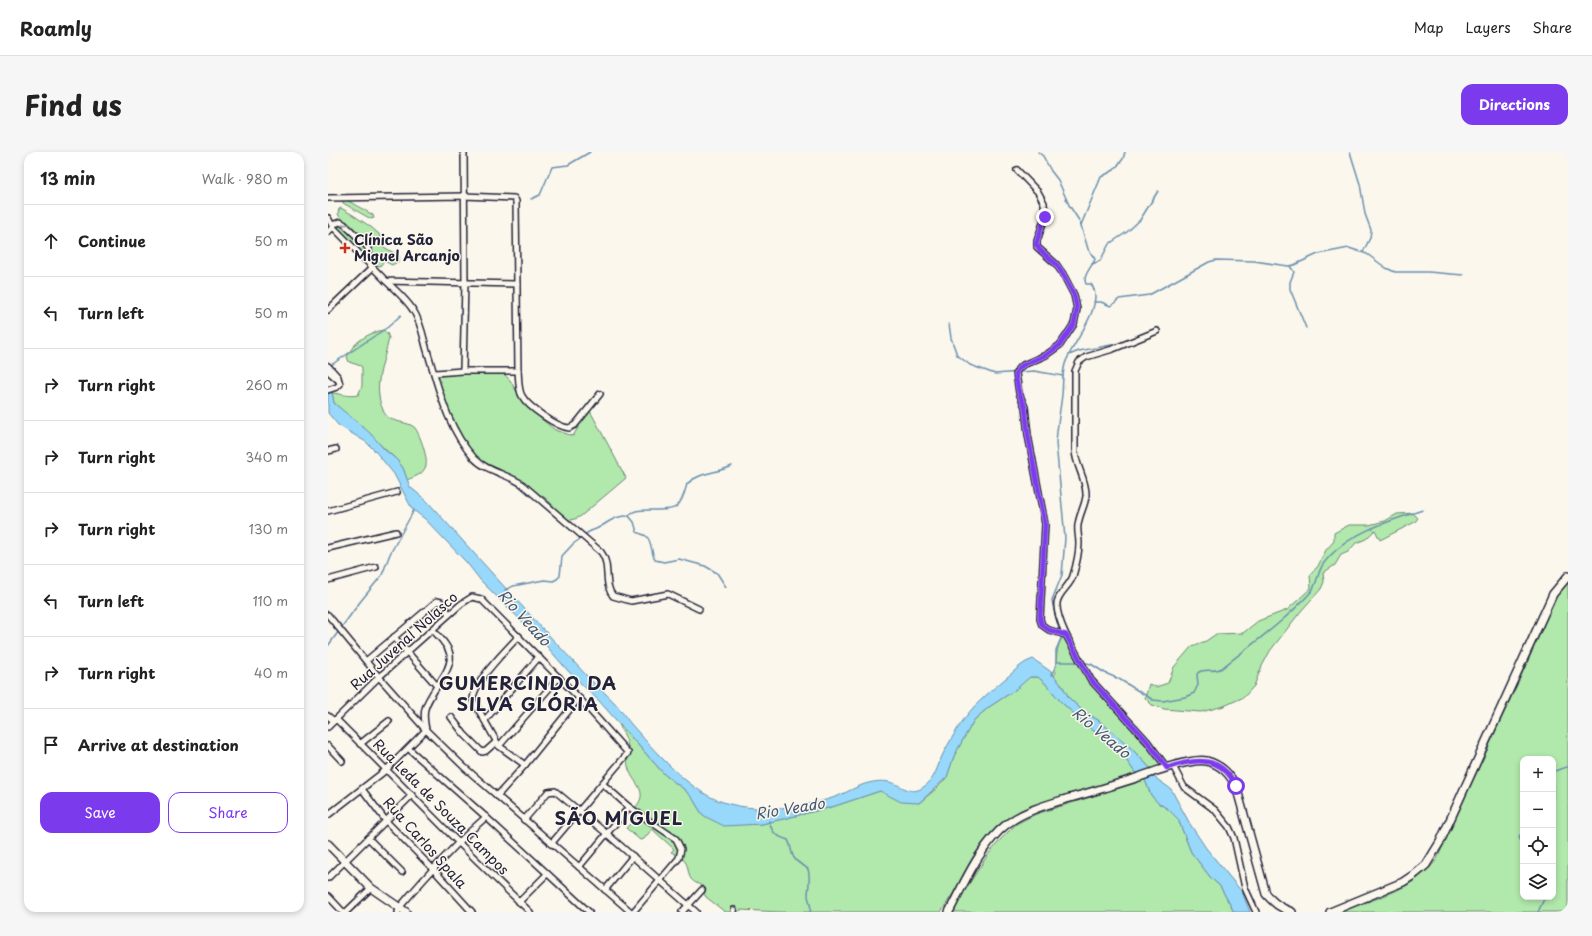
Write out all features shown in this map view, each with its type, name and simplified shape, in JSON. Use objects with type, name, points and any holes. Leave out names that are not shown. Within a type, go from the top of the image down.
[{"type":"main road","points":[[1330,912],[1403,882],[1426,865],[1440,842],[1553,594],[1568,576]]},
{"type":"main road","points":[[949,912],[983,850],[1007,824],[1021,815],[1046,805],[1170,767],[1188,762],[1206,761],[1225,769],[1231,777],[1236,786],[1266,894],[1274,903],[1292,912]]},
{"type":"main road","points":[[328,844],[371,888],[398,910],[406,912]]},
{"type":"street","points":[[463,371],[465,282],[464,152]]},
{"type":"street","points":[[1017,170],[1038,192],[1044,203],[1045,217],[1036,242],[1038,247],[1056,264],[1063,274],[1074,295],[1077,309],[1074,324],[1060,345],[1046,355],[1020,367],[1016,373],[1016,378],[1025,407],[1045,524],[1040,619],[1044,628],[1066,635]]},
{"type":"street","points":[[328,198],[464,196],[512,197],[516,201],[518,371],[521,393],[526,402],[565,428],[575,425],[600,394]]},
{"type":"street","points":[[328,218],[332,226],[413,310],[418,320],[449,418],[466,448],[481,464],[522,484],[601,552],[604,556],[609,589],[613,596],[632,601],[668,594],[699,609]]},
{"type":"street","points":[[328,232],[332,226],[340,222],[344,224],[367,246],[369,252],[365,260]]},
{"type":"street","points":[[328,310],[372,268]]},
{"type":"street","points":[[386,281],[517,284]]},
{"type":"street","points":[[1157,331],[1113,349],[1086,357],[1079,362],[1075,371],[1075,459],[1086,486],[1086,494],[1084,509],[1078,523],[1079,547],[1076,566],[1072,578],[1057,602],[1059,616],[1066,635],[1091,680],[1170,767],[1184,787],[1215,810],[1229,826],[1234,838],[1245,888],[1256,912]]},
{"type":"street","points":[[328,366],[338,376],[339,381],[339,386],[331,389]]},
{"type":"street","points":[[328,371],[339,381]]},
{"type":"street","points":[[434,373],[463,371],[518,371]]},
{"type":"street","points":[[328,451],[336,449]]},
{"type":"street","points":[[328,512],[397,492]]},
{"type":"street","points":[[328,548],[396,532]]},
{"type":"street","points":[[328,580],[376,567]]},
{"type":"street","name":"Rua Juvenal Nolasco","points":[[328,727],[379,677],[449,614],[472,597],[481,599],[519,636]]},
{"type":"street","points":[[366,661],[437,601],[441,602],[449,614]]},
{"type":"street","points":[[328,615],[379,677],[426,730],[464,767],[551,844],[632,912],[679,858],[681,849],[676,840],[629,807],[603,784]]},
{"type":"street","points":[[328,814],[386,770],[409,749],[426,730],[424,716],[425,708],[448,667],[450,656],[446,646],[433,630]]},
{"type":"street","points":[[525,764],[498,744],[473,700],[474,691],[500,656],[519,636],[579,698],[628,753],[551,844]]},
{"type":"street","points":[[394,637],[437,686]]},
{"type":"street","points":[[485,720],[539,657]]},
{"type":"street","points":[[452,717],[464,734],[482,752],[486,751],[498,744],[559,677]]},
{"type":"street","points":[[498,796],[579,698]]},
{"type":"street","name":"Rua Leda de Souza Campos","points":[[328,716],[335,720],[360,744],[530,912]]},
{"type":"street","points":[[360,744],[389,721]]},
{"type":"street","points":[[328,746],[342,761]]},
{"type":"street","points":[[409,749],[486,817],[588,912]]},
{"type":"street","name":"Rua Carlos Spala","points":[[362,789],[386,821],[472,912]]},
{"type":"street","points":[[524,820],[548,792],[552,791],[558,793],[633,856],[696,912]]},
{"type":"street","points":[[328,878],[412,795]]},
{"type":"street","points":[[578,867],[629,807]]},
{"type":"street","points":[[398,910],[458,842],[486,817]]},
{"type":"street","points":[[368,838],[402,872]]},
{"type":"street","points":[[605,890],[633,856]]},
{"type":"street","points":[[519,902],[547,874]]},
{"type":"street","points":[[346,912],[371,888]]},
{"type":"street","points":[[682,912],[702,890]]},
{"type":"street","points":[[328,896],[342,912]]},
{"type":"green space","points":[[345,199],[373,215],[374,218],[371,219],[343,203],[342,200]]},
{"type":"green space","points":[[341,208],[371,227],[379,234],[384,247],[399,256],[399,261],[392,265],[384,261],[380,266],[369,260],[371,251],[339,216],[339,209]]},
{"type":"green space","points":[[338,225],[363,247],[366,254],[364,255],[335,226]]},
{"type":"green space","points":[[383,330],[387,333],[389,338],[379,383],[380,401],[383,410],[389,418],[410,425],[416,429],[421,439],[426,457],[426,466],[423,472],[407,480],[403,468],[397,460],[334,403],[332,393],[348,396],[358,395],[362,386],[362,368],[361,366],[349,362],[347,357],[353,347],[362,339],[372,333]]},
{"type":"green space","points":[[431,372],[503,373],[510,380],[522,401],[539,417],[555,430],[573,436],[589,409],[626,478],[581,516],[568,520],[563,518],[549,501],[542,496],[529,491],[506,477],[486,469],[477,461],[468,451],[453,425]]},
{"type":"green space","points":[[1413,513],[1418,518],[1415,522],[1380,540],[1375,530],[1366,539],[1356,543],[1348,552],[1341,555],[1335,565],[1323,573],[1324,582],[1321,589],[1301,611],[1270,651],[1254,686],[1244,697],[1224,706],[1201,712],[1164,709],[1152,705],[1145,698],[1149,684],[1156,687],[1168,683],[1174,667],[1192,646],[1206,641],[1216,634],[1243,633],[1258,621],[1287,610],[1311,588],[1310,575],[1318,566],[1326,550],[1334,541],[1334,533],[1349,525],[1369,525],[1385,521],[1397,514]]},
{"type":"green space","points":[[1568,582],[1568,912],[1339,912],[1379,898],[1405,886],[1428,870],[1437,859],[1557,595]]},
{"type":"green space","points":[[1064,636],[1081,655],[1094,682],[1121,717],[1142,742],[1168,764],[1151,769],[1129,746],[1098,720],[1083,711],[1069,698],[1063,687],[1054,676],[1057,649]]},
{"type":"green space","points":[[1029,677],[1038,677],[1061,702],[1091,729],[1116,745],[1136,774],[1017,814],[969,869],[941,912],[781,912],[740,910],[738,912],[725,912],[706,897],[704,894],[706,890],[701,885],[694,882],[689,876],[685,861],[671,852],[674,849],[652,829],[644,839],[640,840],[626,828],[641,813],[635,808],[639,802],[641,791],[628,766],[627,761],[629,752],[626,738],[619,724],[665,775],[685,790],[693,799],[702,814],[724,825],[762,824],[832,807],[880,791],[919,803],[937,788],[947,777],[954,756],[974,720],[989,707],[1015,690]]},
{"type":"green space","points":[[1145,780],[1151,795],[1158,803],[1168,809],[1178,819],[1191,852],[1211,878],[1220,886],[1234,912],[951,912],[987,856],[1016,824],[1036,814]]},
{"type":"water","name":"Rio Veado","points":[[328,385],[332,392],[334,403],[370,433],[384,449],[397,460],[403,468],[410,487],[427,501],[547,633],[614,702],[631,724],[660,756],[696,788],[708,796],[733,805],[774,808],[802,805],[833,798],[862,785],[883,781],[893,783],[909,790],[918,790],[927,785],[933,777],[960,724],[975,706],[1020,666],[1033,659],[1050,671],[1063,687],[1069,698],[1083,711],[1098,720],[1129,746],[1151,769],[1136,774],[1116,745],[1091,729],[1061,702],[1038,677],[1030,677],[974,720],[954,756],[947,777],[919,803],[901,802],[880,791],[832,807],[762,824],[724,826],[702,814],[693,799],[685,790],[665,775],[599,701],[568,671],[543,642],[481,581],[467,563],[425,519],[412,509],[394,474],[375,451],[366,442],[338,425],[328,413]]},
{"type":"water","points":[[1154,777],[1171,789],[1190,824],[1206,848],[1242,892],[1250,912],[1234,912],[1220,886],[1211,878],[1191,852],[1178,819],[1168,809],[1158,803],[1151,795],[1145,780]]},
{"type":"waterway","points":[[531,199],[540,195],[552,167],[568,165],[590,152]]},
{"type":"waterway","points":[[1038,152],[1043,156],[1058,180],[1069,205],[1080,222],[1088,249],[1095,259],[1085,277],[1086,284],[1091,284],[1095,293],[1095,303],[1065,364],[1056,437],[1065,538],[1062,575],[1052,600],[1059,629]]},
{"type":"waterway","points":[[1081,225],[1101,177],[1114,170],[1123,159],[1125,152]]},
{"type":"waterway","points":[[1350,152],[1360,184],[1365,214],[1371,230],[1370,238],[1363,252]]},
{"type":"waterway","points":[[1092,264],[1100,261],[1109,244],[1127,232],[1140,220],[1158,191]]},
{"type":"waterway","points":[[1094,302],[1101,302],[1111,306],[1119,299],[1149,295],[1209,262],[1216,260],[1254,261],[1288,266],[1294,265],[1318,254],[1349,248],[1367,254],[1386,268],[1395,272],[1428,272],[1463,275]]},
{"type":"waterway","points":[[1290,266],[1294,272],[1290,282],[1290,289],[1306,328]]},
{"type":"waterway","points":[[331,365],[388,327],[401,315]]},
{"type":"waterway","points":[[949,324],[951,338],[957,355],[970,365],[995,374],[1034,371],[1063,376]]},
{"type":"waterway","points":[[1069,355],[1079,351],[1122,343]]},
{"type":"waterway","points":[[585,535],[615,518],[629,516],[632,512],[672,509],[681,501],[687,484],[692,480],[732,466]]},
{"type":"waterway","points":[[328,646],[382,575],[390,554],[414,510]]},
{"type":"waterway","points":[[1082,662],[1091,664],[1153,700],[1163,701],[1185,697],[1194,693],[1198,685],[1197,674],[1199,672],[1222,668],[1290,614],[1313,589],[1324,563],[1344,544],[1369,529],[1423,510]]},
{"type":"waterway","points":[[629,516],[634,522],[637,532],[648,538],[655,560],[664,562],[679,559],[705,566],[717,573],[726,587]]},
{"type":"waterway","points":[[505,590],[513,586],[544,580],[553,581],[557,579],[560,576],[562,556],[580,539]]},
{"type":"waterway","points":[[1051,675],[1056,666],[1056,650],[1062,636]]},
{"type":"waterway","points":[[1057,662],[1078,662]]},
{"type":"waterway","points":[[1556,770],[1568,767]]},
{"type":"waterway","points":[[769,821],[775,834],[788,840],[793,857],[796,861],[808,869],[808,896],[811,906],[810,912]]},
{"type":"waterway","points":[[1520,835],[1520,840]]},
{"type":"waterway","points":[[1538,912],[1544,900]]},
{"type":"place","name":"Clínica São Miguel Arcanjo","points":[[345,248]]},
{"type":"district","name":"GUMERCINDO DA SILVA GLÓRIA","points":[[528,694]]},
{"type":"district","name":"SÃO MIGUEL","points":[[619,819]]},
{"type":"route","points":[[1045,217],[1036,244],[1040,250],[1056,264],[1063,274],[1077,302],[1077,316],[1074,324],[1060,345],[1046,355],[1023,365],[1016,373],[1019,393],[1025,407],[1028,435],[1045,524],[1040,619],[1042,625],[1044,628],[1056,633],[1066,635],[1091,680],[1147,741],[1167,768],[1197,760],[1206,761],[1225,769],[1236,786]]}]
